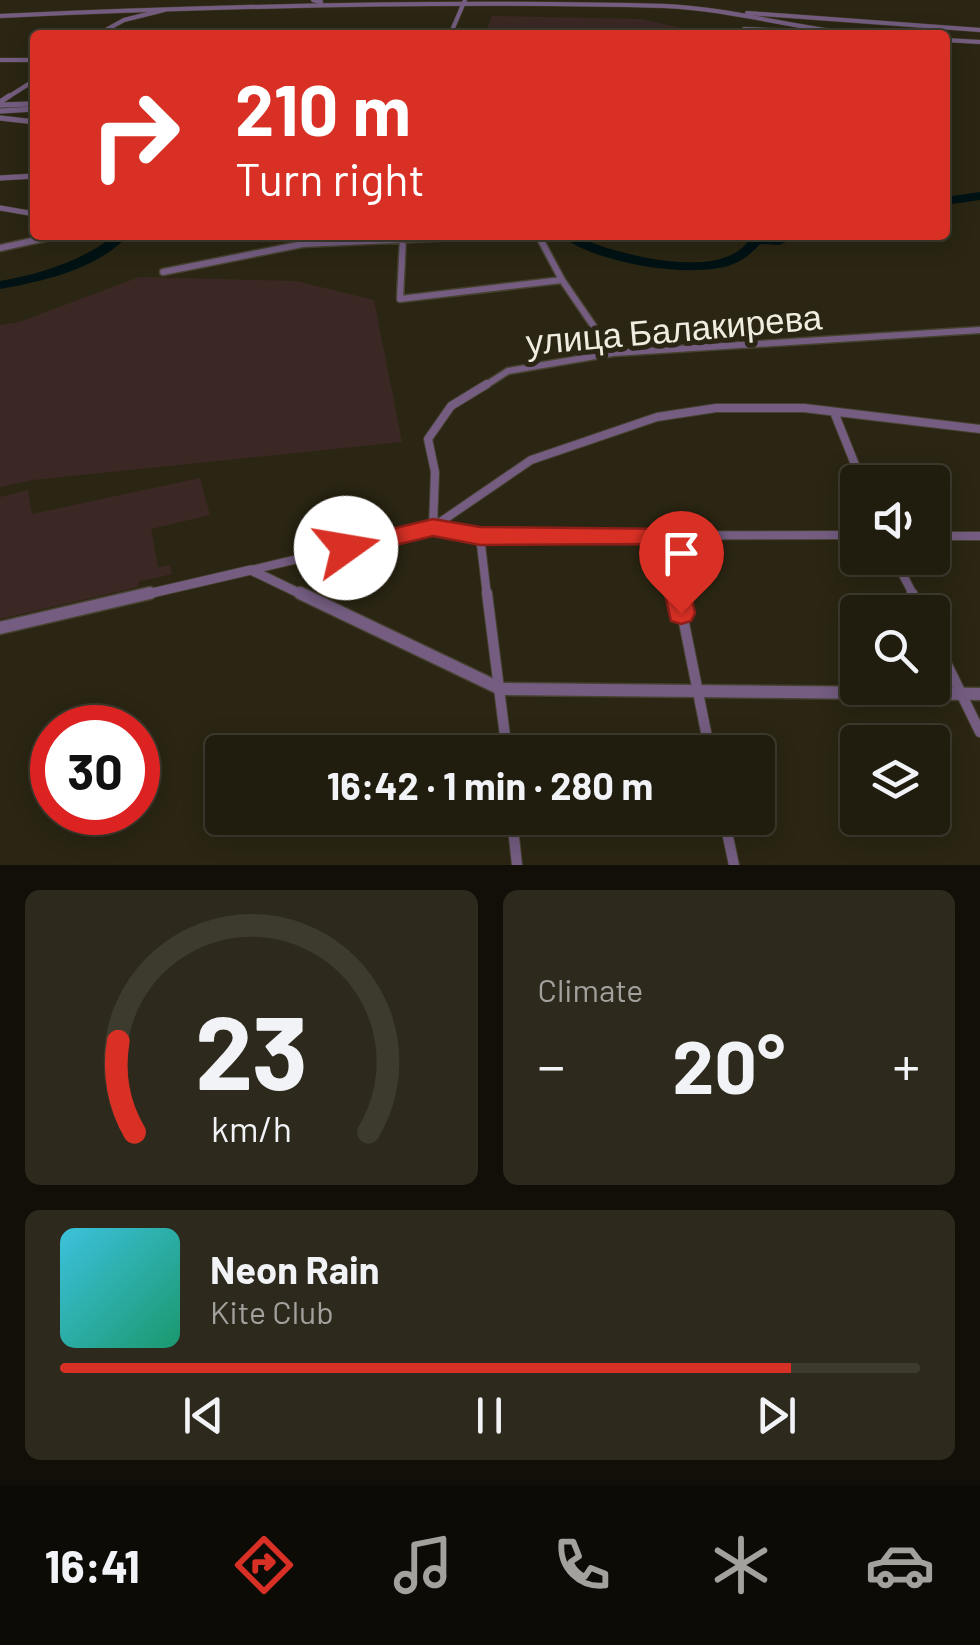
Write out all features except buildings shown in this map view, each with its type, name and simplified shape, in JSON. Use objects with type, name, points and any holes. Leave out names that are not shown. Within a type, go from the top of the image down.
[{"type":"street","points":[[313,0],[321,2]]},
{"type":"street","points":[[452,30],[464,1]]},
{"type":"street","points":[[0,16],[321,2],[464,1],[668,6],[980,30]]},
{"type":"street","points":[[109,30],[124,20],[168,9]]},
{"type":"street","points":[[747,12],[816,30]]},
{"type":"street","points":[[744,29],[771,30]]},
{"type":"street","points":[[950,40],[980,42]]},
{"type":"street","points":[[0,60],[30,60]]},
{"type":"street","points":[[0,109],[30,84]]},
{"type":"street","points":[[0,109],[30,106]]},
{"type":"street","points":[[0,109],[30,120]]},
{"type":"street","points":[[0,178],[30,176]]},
{"type":"street","points":[[0,208],[30,213]]},
{"type":"street","points":[[0,248],[36,240]]},
{"type":"street","points":[[163,272],[303,244],[361,240]]},
{"type":"street","points":[[404,240],[400,300],[562,280]]},
{"type":"street","points":[[541,240],[562,280],[612,353]]},
{"type":"street","name":"улица Балакирева","points":[[433,527],[435,472],[428,439],[451,406],[508,371],[612,353],[980,330]]},
{"type":"street","points":[[0,628],[433,527],[530,460],[657,417],[716,408],[834,412],[980,429]]},
{"type":"street","points":[[834,412],[855,465]]},
{"type":"street","points":[[433,527],[480,536],[840,535]]},
{"type":"street","points":[[480,536],[505,735]]},
{"type":"street","points":[[666,536],[706,735]]},
{"type":"street","points":[[950,536],[980,536]]},
{"type":"street","points":[[251,570],[501,689],[980,694]]},
{"type":"street","points":[[950,669],[980,732]]},
{"type":"street","points":[[513,835],[516,865]]},
{"type":"street","points":[[728,835],[734,865]]},
{"type":"shaded area","points":[[492,16],[642,19],[691,30],[487,30]]},
{"type":"shaded area","points":[[139,277],[296,281],[374,300],[402,442],[33,480],[0,487],[0,325],[19,322]]},
{"type":"shaded area","points":[[200,478],[210,515],[151,529],[158,567],[170,565],[172,574],[138,582],[138,587],[0,619],[0,497],[28,490],[32,514]]},
{"type":"waterway","points":[[950,200],[980,196]]},
{"type":"waterway","points":[[0,285],[65,268],[117,240]]},
{"type":"waterway","points":[[575,240],[626,257],[702,266],[740,256],[757,240]]},
{"type":"waterway","points":[[757,240],[782,240]]},
{"type":"route","points":[[346,548],[433,527],[480,536],[666,536],[681,613]]}]
